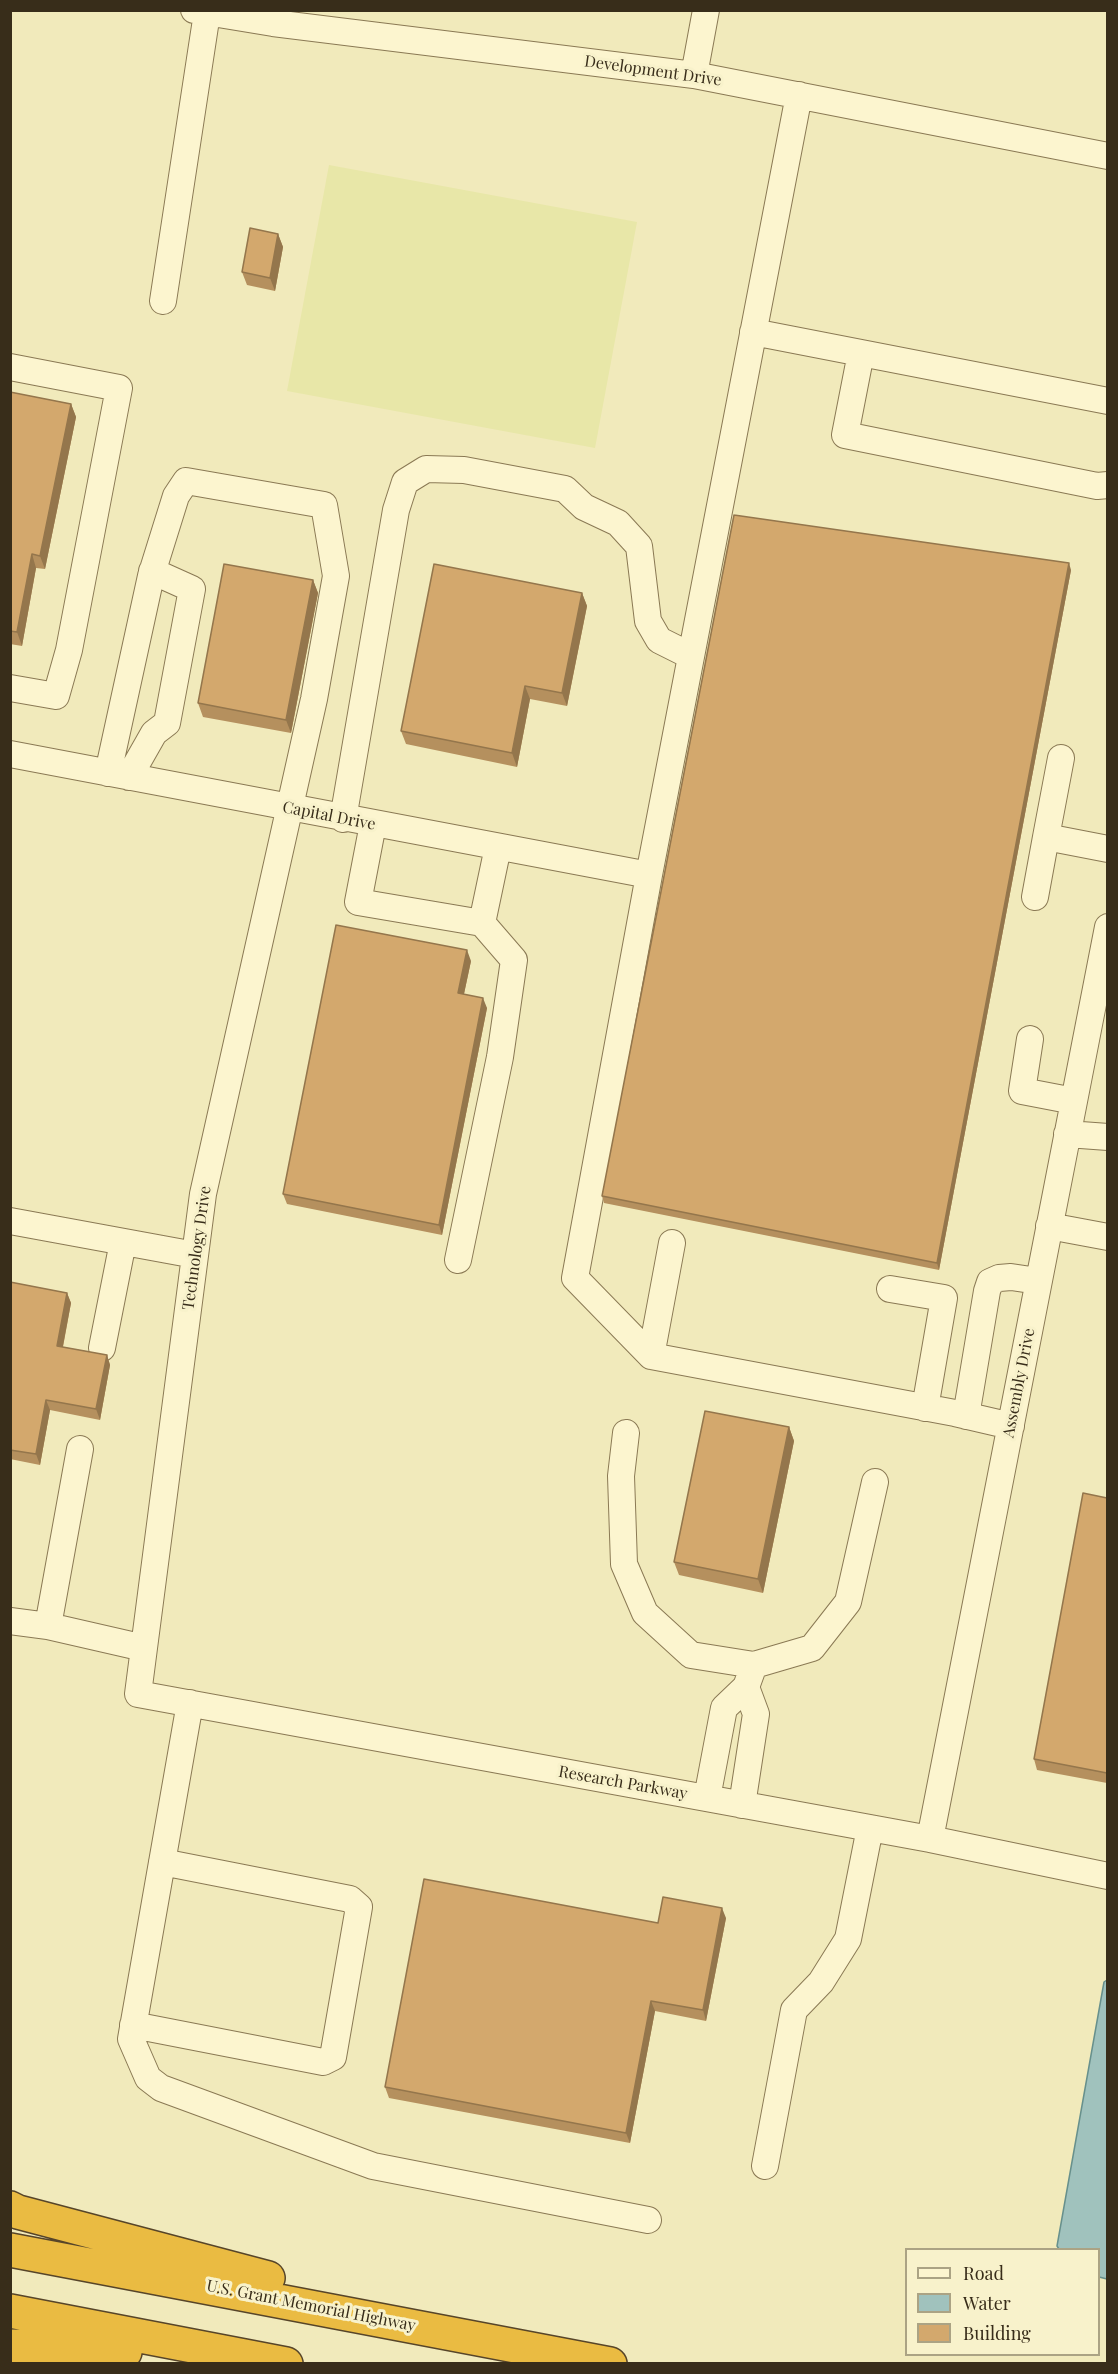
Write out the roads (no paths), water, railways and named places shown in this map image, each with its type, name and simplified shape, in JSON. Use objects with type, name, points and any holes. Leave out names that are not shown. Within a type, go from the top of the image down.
[{"type":"highway","points":[[10,2208],[18,2212],[552,2352]]},
{"type":"highway","name":"U.S. Grant Memorial Highway","points":[[10,2250],[610,2364]]},
{"type":"highway","points":[[10,2311],[286,2364]]},
{"type":"highway","points":[[10,2346],[89,2348],[208,2364]]},
{"type":"street","points":[[694,75],[706,10]]},
{"type":"street","points":[[163,301],[201,12]]},
{"type":"street","name":"Development Drive","points":[[201,12],[694,75],[1107,156]]},
{"type":"street","points":[[799,95],[574,1278],[651,1356],[1011,1426]]},
{"type":"street","points":[[753,332],[1107,401]]},
{"type":"street","points":[[861,353],[845,435],[1097,486],[1107,485]]},
{"type":"street","points":[[10,367],[119,388],[69,650],[56,696],[10,688]]},
{"type":"street","points":[[343,819],[396,510],[405,482],[426,469],[464,470],[565,489],[584,507],[618,523],[639,546],[648,621],[659,640],[691,657]]},
{"type":"street","name":"Technology Drive","points":[[138,1694],[203,1194],[314,699],[336,576],[324,505],[186,481],[176,496],[153,570]]},
{"type":"street","points":[[153,570],[192,589],[167,723],[154,733],[118,775],[153,570]]},
{"type":"street","name":"Capital Drive","points":[[10,754],[343,819],[649,875]]},
{"type":"street","points":[[1035,897],[1061,758]]},
{"type":"street","points":[[373,824],[358,902],[482,923],[514,960],[501,1057],[458,1260]]},
{"type":"street","points":[[1046,837],[1107,849]]},
{"type":"street","points":[[482,923],[498,848]]},
{"type":"street","name":"Assembly Drive","points":[[930,1839],[1067,1134],[1074,1101],[1099,1019],[1107,927]]},
{"type":"street","points":[[1030,1040],[1022,1091],[1074,1101]]},
{"type":"street","points":[[1067,1134],[1107,1137]]},
{"type":"street","points":[[10,1221],[195,1255]]},
{"type":"street","points":[[1049,1226],[1107,1237]]},
{"type":"street","points":[[102,1348],[123,1242]]},
{"type":"street","points":[[651,1356],[672,1243]]},
{"type":"street","points":[[966,1416],[990,1282],[999,1278],[1011,1277],[1038,1281]]},
{"type":"street","points":[[890,1289],[944,1298],[925,1408]]},
{"type":"street","points":[[626,1433],[621,1476],[624,1564],[645,1613],[691,1654],[750,1676]]},
{"type":"street","points":[[48,1626],[80,1449]]},
{"type":"street","points":[[707,1798],[724,1708],[750,1676],[812,1648],[848,1602],[875,1482]]},
{"type":"street","points":[[10,1621],[48,1626],[144,1648]]},
{"type":"street","points":[[742,1805],[756,1714],[750,1676]]},
{"type":"street","name":"Research Parkway","points":[[138,1694],[930,1839],[1107,1876]]},
{"type":"street","points":[[190,1703],[131,2039],[148,2078],[161,2088],[373,2166],[648,2220]]},
{"type":"street","points":[[765,2166],[794,2010],[821,1982],[848,1939],[870,1828]]},
{"type":"street","points":[[133,2025],[323,2061],[333,2057],[359,1907],[350,1899],[162,1862]]},
{"type":"water","points":[[1107,1980],[1107,2279],[1100,2277],[1100,2248],[1058,2248],[1057,2246],[1104,1982]]}]
